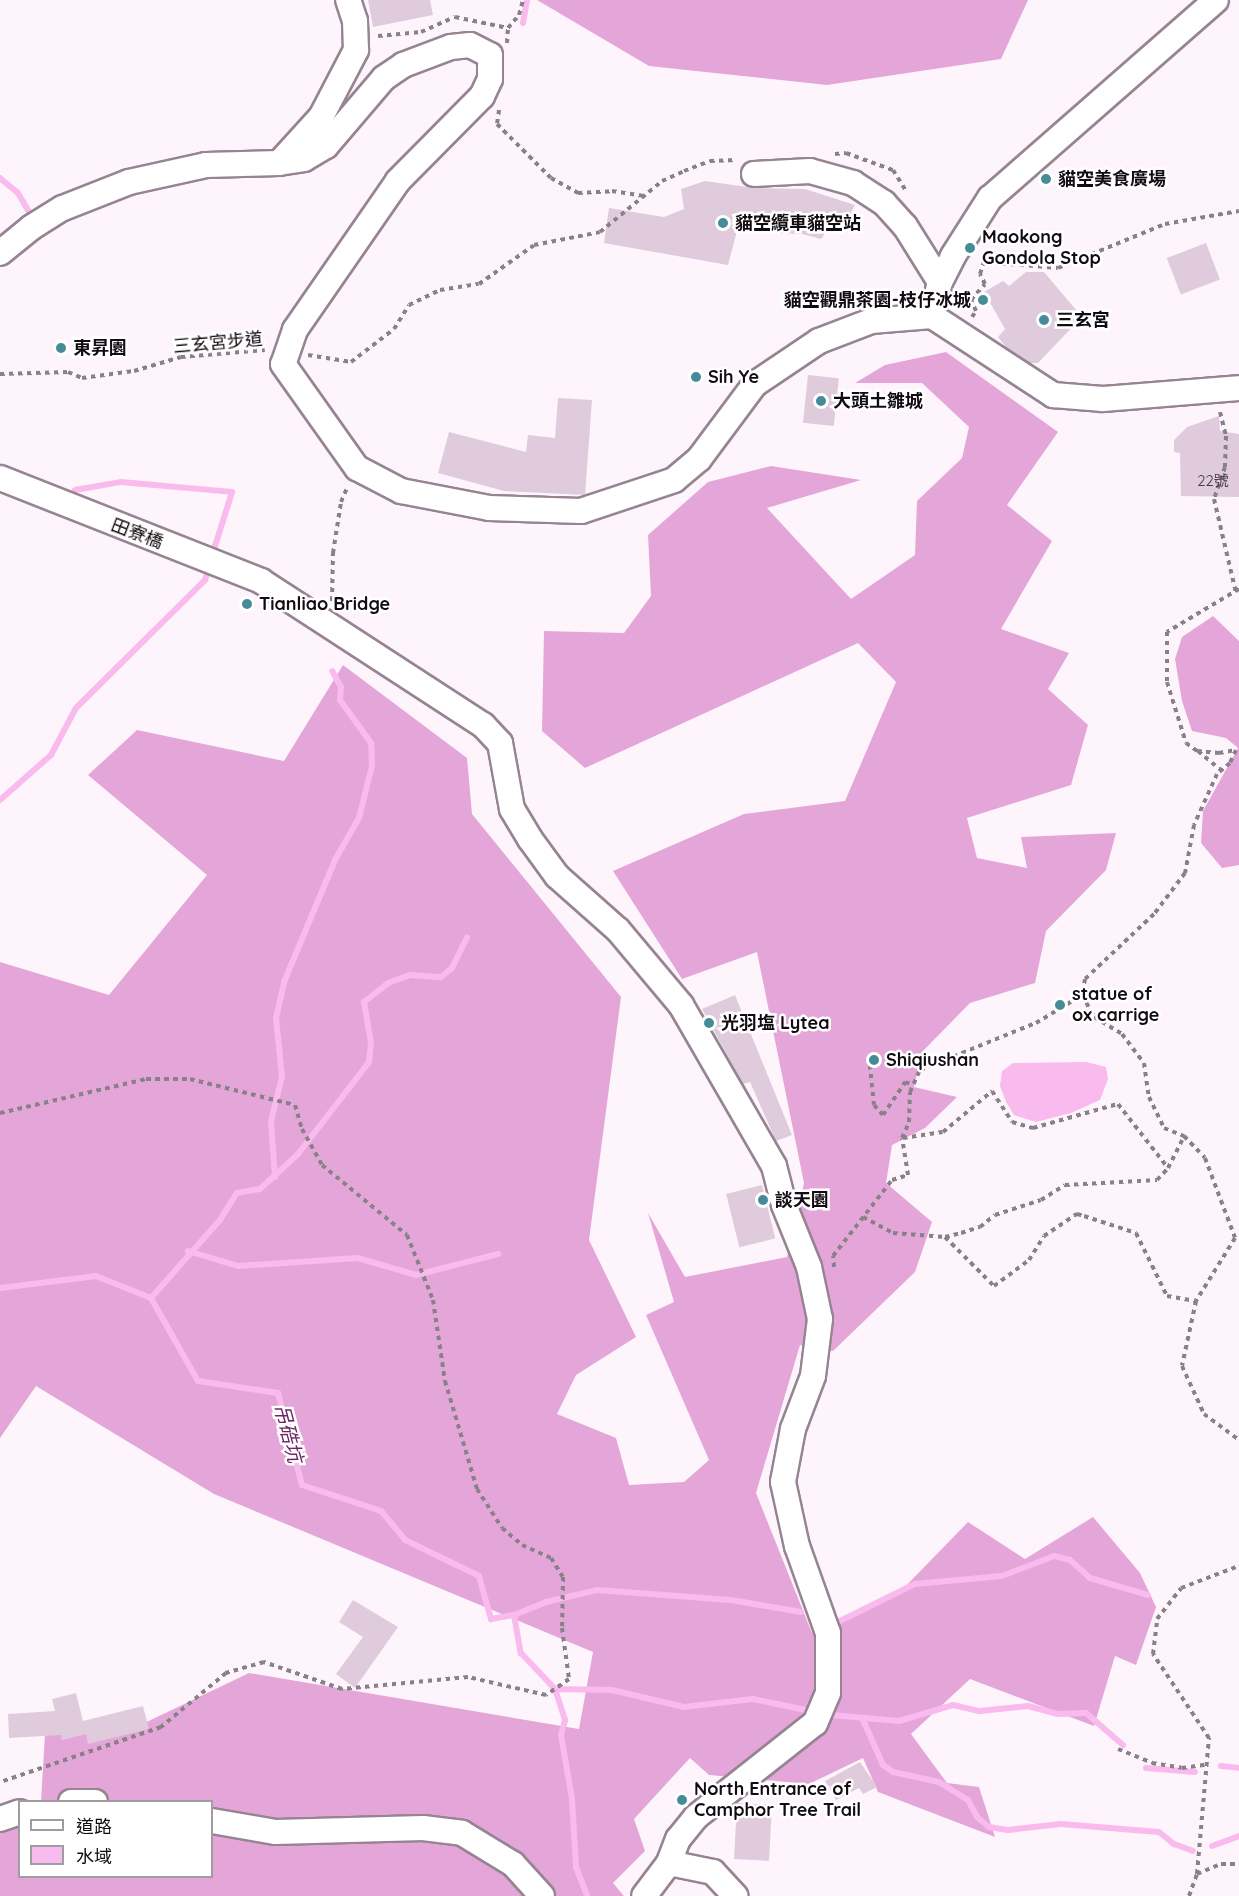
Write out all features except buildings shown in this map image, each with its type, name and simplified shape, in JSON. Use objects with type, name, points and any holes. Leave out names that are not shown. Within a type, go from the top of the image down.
[{"type":"street","points":[[279,163],[321,117],[356,50],[355,21],[348,0]]},
{"type":"street","points":[[932,316],[940,282],[990,198],[1216,0]]},
{"type":"street","points":[[0,252],[63,208],[129,182],[206,165],[279,163],[304,159],[326,146],[384,78],[403,64],[451,47],[470,45],[490,55],[493,67],[482,96],[398,181],[295,330],[283,364],[296,387],[357,468],[401,490],[489,508],[581,511],[674,480],[699,459],[755,384],[819,341],[871,321],[932,316],[1053,395],[1103,399],[1213,388],[1239,388]]},
{"type":"street","points":[[748,167],[810,171],[853,183],[884,203],[904,226],[940,282]]},
{"type":"street","name":"田寮橋","points":[[7,482],[261,581],[461,708],[500,743],[512,810],[557,876],[618,930],[681,1005],[774,1166],[784,1205],[809,1267],[820,1319],[813,1376],[793,1430],[783,1482],[797,1546],[828,1633],[828,1692],[815,1723],[696,1817],[678,1839],[669,1863],[644,1896]]},
{"type":"street","points":[[0,1819],[18,1813]]},
{"type":"street","points":[[213,1821],[276,1832],[423,1828],[462,1833],[513,1864],[542,1896]]},
{"type":"street","points":[[669,1863],[713,1872],[735,1896]]},
{"type":"path","points":[[490,55],[507,44],[508,28],[519,15],[523,0]]},
{"type":"path","points":[[500,105],[497,124],[551,178],[578,193],[612,191],[643,196]]},
{"type":"path","points":[[823,154],[846,153],[893,170],[908,194]]},
{"type":"path","name":"三玄宮步道","points":[[0,374],[68,372],[82,378],[134,371],[180,357],[264,350],[285,355],[317,355],[351,362],[394,329],[409,305],[440,290],[479,284],[534,244],[600,232],[662,181],[710,161],[748,167]]},
{"type":"path","points":[[972,317],[976,311],[971,300],[985,284],[980,274],[984,262],[1058,268],[1165,225],[1239,211]]},
{"type":"path","points":[[1213,388],[1226,436],[1225,467],[1214,499],[1238,591],[1167,632],[1167,682],[1177,722],[1186,743],[1221,771]]},
{"type":"path","points":[[330,625],[335,581],[333,553],[340,502],[357,468]]},
{"type":"path","points":[[1197,751],[1219,753],[1236,750],[1221,771],[1194,825],[1185,873],[1154,914],[1085,979],[1082,995],[1094,1017],[1122,1034],[1144,1063],[1149,1097],[1164,1128],[1184,1136],[1205,1158],[1235,1238],[1196,1300],[1182,1366],[1204,1414],[1239,1440]]},
{"type":"path","points":[[833,1256],[892,1180],[908,1175],[902,1138],[909,1122],[913,1085],[921,1070],[1036,1023],[1082,995]]},
{"type":"path","points":[[869,1056],[874,1105],[884,1115],[905,1082],[913,1085]]},
{"type":"path","points":[[0,1113],[146,1079],[190,1079],[295,1105],[302,1129],[322,1165],[407,1235],[428,1286],[446,1381],[477,1489],[502,1528],[522,1545],[551,1558],[562,1583],[567,1681],[546,1695],[468,1677],[342,1689],[264,1662],[226,1673],[161,1727],[0,1782]]},
{"type":"path","points":[[902,1138],[943,1132],[992,1091],[1012,1122],[1033,1128],[1118,1104],[1168,1168]]},
{"type":"path","points":[[863,1217],[893,1233],[945,1237],[980,1227],[995,1215],[1041,1200],[1065,1185],[1157,1180],[1168,1168],[1184,1136]]},
{"type":"path","points":[[945,1237],[994,1286],[1029,1260],[1044,1236],[1077,1214],[1136,1233],[1167,1296],[1196,1300]]},
{"type":"path","points":[[1189,1896],[1197,1874],[1209,1764],[1209,1738],[1153,1654],[1157,1619],[1181,1588],[1239,1566]]},
{"type":"path","points":[[1118,1749],[1152,1764],[1182,1768],[1209,1764]]},
{"type":"path","points":[[1197,1874],[1221,1864],[1239,1864]]},
{"type":"shaded area","points":[[537,0],[1028,0],[1001,59],[827,85],[649,66]]},
{"type":"shaded area","points":[[946,352],[1058,432],[1007,505],[1052,541],[1001,629],[1069,653],[1048,689],[1088,725],[1071,785],[967,818],[977,858],[1027,868],[1021,837],[1116,833],[1106,870],[1046,931],[1035,983],[970,1003],[922,1052],[914,1087],[957,1097],[925,1128],[892,1145],[886,1183],[932,1222],[915,1272],[833,1351],[800,1345],[756,1493],[812,1633],[898,1594],[968,1522],[1025,1559],[1093,1517],[1140,1573],[1156,1607],[1136,1665],[1115,1656],[1094,1726],[970,1679],[911,1734],[947,1783],[979,1787],[995,1837],[878,1792],[863,1758],[809,1784],[709,1775],[690,1758],[634,1819],[645,1851],[613,1883],[624,1896],[0,1896],[0,1827],[18,1816],[18,1878],[213,1878],[213,1800],[41,1800],[45,1734],[132,1729],[249,1673],[579,1729],[593,1652],[214,1494],[36,1386],[0,1438],[0,962],[109,995],[207,875],[88,775],[137,730],[284,761],[343,665],[467,758],[472,814],[621,997],[589,1240],[636,1337],[576,1375],[557,1414],[616,1438],[629,1485],[684,1482],[709,1460],[646,1315],[674,1302],[648,1213],[685,1277],[787,1257],[804,1183],[757,952],[682,979],[613,871],[744,814],[845,801],[896,682],[858,643],[585,768],[542,731],[544,631],[624,633],[651,596],[648,535],[708,482],[771,466],[861,480],[767,508],[851,599],[915,555],[917,501],[962,458],[969,427],[922,383],[855,383],[885,365]]},
{"type":"shaded area","points":[[1213,616],[1239,641],[1239,865],[1222,868],[1201,843],[1203,811],[1238,748],[1226,738],[1192,731],[1182,701],[1175,659],[1182,637]]},
{"type":"water","points":[[1086,1062],[1106,1067],[1108,1079],[1100,1100],[1071,1113],[1036,1122],[1014,1115],[1006,1102],[1000,1086],[1002,1071],[1013,1063]]},
{"type":"waterway","points":[[523,23],[527,0]]},
{"type":"waterway","points":[[0,178],[18,193],[28,210]]},
{"type":"waterway","points":[[75,490],[121,482],[232,492],[212,556]]},
{"type":"waterway","points":[[0,800],[51,755],[76,708],[205,580],[209,566]]},
{"type":"waterway","points":[[275,1177],[271,1121],[282,1077],[276,1018],[284,982],[335,860],[359,818],[372,766],[371,743],[340,700],[341,687],[332,671]]},
{"type":"waterway","points":[[151,1298],[220,1220],[237,1193],[260,1189],[298,1154],[369,1062],[371,1043],[364,1002],[388,983],[410,975],[441,977],[452,968],[467,937]]},
{"type":"waterway","points":[[188,1251],[238,1266],[358,1258],[416,1275],[498,1254]]},
{"type":"waterway","name":"吊硞坑","points":[[0,1288],[96,1276],[151,1298],[198,1381],[278,1393],[302,1485],[381,1511],[405,1540],[479,1576],[491,1619],[514,1615],[521,1653],[555,1689],[565,1720],[561,1735],[572,1799],[576,1867],[587,1896]]},
{"type":"waterway","points":[[840,1621],[915,1584],[1002,1576],[1054,1556],[1070,1560],[1090,1578],[1148,1595]]},
{"type":"waterway","points":[[514,1615],[546,1602],[597,1590],[731,1600],[801,1612]]},
{"type":"waterway","points":[[555,1689],[612,1690],[684,1707],[753,1699],[811,1711]]},
{"type":"waterway","points":[[832,1715],[899,1721],[953,1705],[980,1711],[1028,1706],[1057,1714],[1086,1713],[1123,1745]]},
{"type":"waterway","points":[[863,1720],[883,1765],[893,1772],[939,1782],[968,1800],[977,1817],[989,1827],[1008,1830],[1061,1824],[1159,1832],[1174,1844],[1193,1851]]},
{"type":"waterway","points":[[1221,1766],[1239,1768]]},
{"type":"waterway","points":[[1146,1768],[1195,1772]]},
{"type":"waterway","points":[[1212,1846],[1239,1836]]},
{"type":"place","name":"貓空美食廣場","points":[[1046,179]]},
{"type":"place","name":"貓空纜車貓空站","points":[[723,223]]},
{"type":"place","name":"Maokong Gondola Stop","points":[[970,248]]},
{"type":"place","name":"貓空觀鼎茶園-枝仔冰城","points":[[983,300]]},
{"type":"place","name":"三玄宮","points":[[1044,320]]},
{"type":"place","name":"東昇園","points":[[61,348]]},
{"type":"place","name":"Sih Ye","points":[[696,377]]},
{"type":"place","name":"大頭土雛城","points":[[821,401]]},
{"type":"place","name":"Tianliao Bridge","points":[[247,604]]},
{"type":"place","name":"statue of ox carrige","points":[[1060,1005]]},
{"type":"place","name":"光羽塩 Lytea","points":[[709,1023]]},
{"type":"place","name":"Shiqiushan","points":[[874,1060]]},
{"type":"place","name":"談天園","points":[[763,1200]]},
{"type":"place","name":"North Entrance of Camphor Tree Trail","points":[[682,1800]]}]
